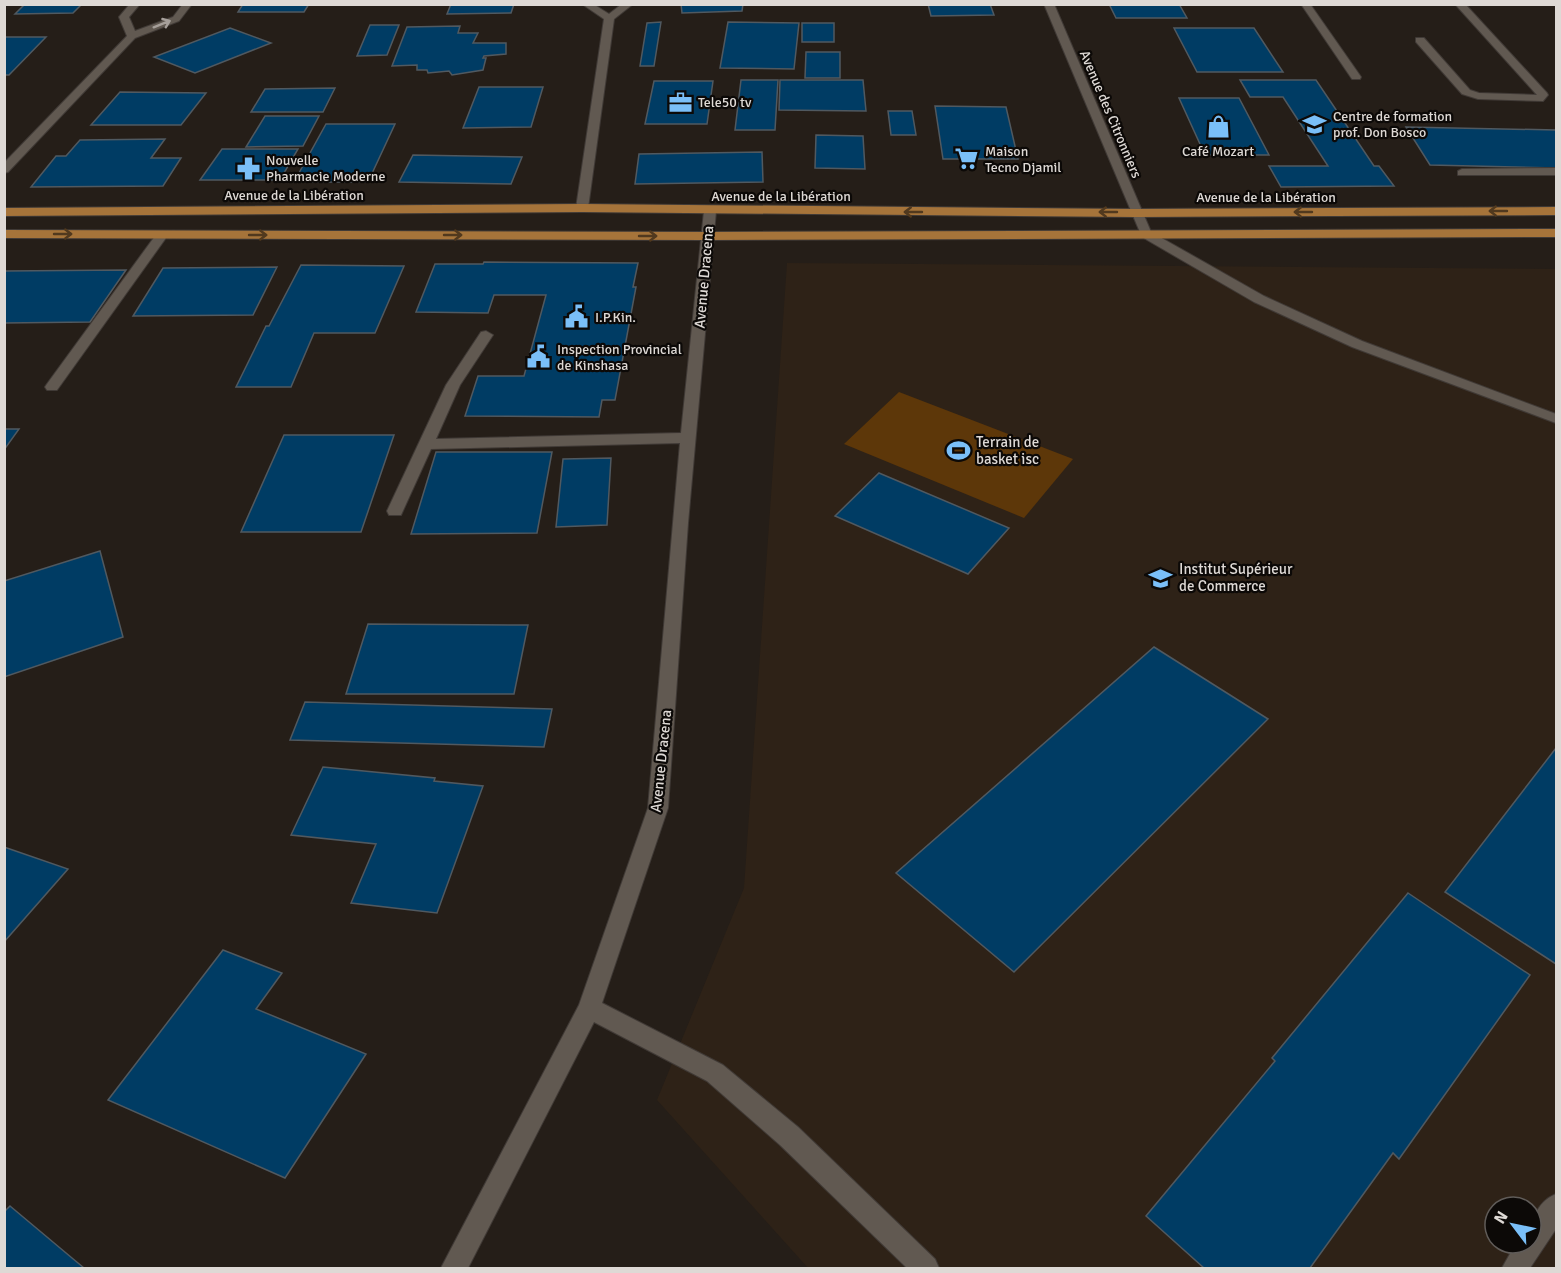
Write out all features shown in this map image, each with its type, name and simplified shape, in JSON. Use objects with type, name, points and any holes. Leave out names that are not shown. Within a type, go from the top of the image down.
[{"type":"main road","name":"Avenue de la Libération","points":[[4,212],[582,208],[710,211],[1136,213],[1557,211]]},
{"type":"main road","points":[[4,234],[708,236],[1557,233]]},
{"type":"street","points":[[132,36],[124,17],[136,4]]},
{"type":"street","points":[[4,170],[132,36],[176,19],[188,4]]},
{"type":"street","points":[[586,4],[609,18]]},
{"type":"street","points":[[582,208],[609,18],[629,4]]},
{"type":"street","name":"Avenue des Citronniers","points":[[1049,4],[1146,234]]},
{"type":"street","points":[[1305,4],[1356,77]]},
{"type":"street","points":[[1420,40],[1466,92],[1478,96],[1539,99],[1542,95],[1459,4]]},
{"type":"street","points":[[1462,173],[1557,172]]},
{"type":"street","name":"Avenue Dracena","points":[[454,1269],[589,1008],[658,808],[688,438],[710,211]]},
{"type":"street","points":[[52,387],[162,234]]},
{"type":"street","points":[[1146,234],[1259,299],[1357,344],[1557,419]]},
{"type":"street","points":[[395,511],[453,385],[486,335]]},
{"type":"street","points":[[426,444],[688,438]]},
{"type":"street","points":[[589,1008],[715,1073],[789,1136],[926,1269]]},
{"type":"street","points":[[1515,1269],[1557,1207]]},
{"type":"shaded area","name":"Institut Supérieur de Commerce","points":[[787,263],[1556,269],[1556,1268],[808,1268],[657,1100],[744,888]]},
{"type":"shaded area","name":"Terrain de basket isc","points":[[899,392],[1073,459],[1024,518],[844,444]]},
{"type":"building","points":[[25,4],[82,4],[73,13],[15,14]]},
{"type":"building","points":[[243,4],[309,4],[304,12],[238,12]]},
{"type":"building","points":[[451,4],[514,4],[511,13],[447,14]]},
{"type":"building","points":[[681,4],[743,4],[742,11],[682,13]]},
{"type":"building","points":[[928,4],[990,4],[994,15],[931,16]]},
{"type":"building","points":[[1109,4],[1179,4],[1187,18],[1116,18]]},
{"type":"building","points":[[661,22],[654,66],[640,66],[647,23]]},
{"type":"building","points":[[728,22],[799,23],[794,69],[720,68]]},
{"type":"building","points":[[802,23],[834,23],[834,42],[802,42]]},
{"type":"building","points":[[370,25],[399,25],[387,55],[357,56]]},
{"type":"building","points":[[460,26],[458,33],[478,33],[473,43],[506,43],[506,54],[484,56],[483,58],[486,58],[483,70],[452,75],[449,71],[428,73],[427,70],[417,70],[417,65],[392,66],[407,27]]},
{"type":"building","points":[[230,28],[271,43],[195,73],[154,57]]},
{"type":"building","points":[[1174,28],[1254,28],[1283,72],[1197,72]]},
{"type":"building","points":[[4,37],[46,37],[9,75],[4,75]]},
{"type":"building","points":[[806,52],[840,52],[840,78],[805,78]]},
{"type":"building","points":[[741,80],[778,80],[775,130],[735,130]]},
{"type":"building","points":[[780,80],[863,80],[866,111],[779,110]]},
{"type":"building","points":[[1240,80],[1316,80],[1374,166],[1379,166],[1394,186],[1281,187],[1269,166],[1328,166],[1283,97],[1250,97]]},
{"type":"building","name":"Tele50 tv","points":[[654,81],[713,81],[707,124],[645,124]]},
{"type":"building","points":[[479,87],[543,87],[531,127],[463,128]]},
{"type":"building","points":[[335,88],[323,112],[251,112],[265,89]]},
{"type":"building","points":[[120,92],[206,93],[181,125],[91,125]]},
{"type":"building","points":[[1179,98],[1239,98],[1269,155],[1205,155]]},
{"type":"building","points":[[935,106],[1006,107],[1018,159],[943,159]]},
{"type":"building","points":[[888,111],[912,111],[916,135],[891,135]]},
{"type":"building","points":[[265,116],[319,116],[303,146],[246,147]]},
{"type":"building","points":[[326,124],[395,124],[368,182],[294,182]]},
{"type":"building","points":[[1406,127],[1556,130],[1556,168],[1430,165]]},
{"type":"building","points":[[816,135],[863,136],[865,169],[815,168]]},
{"type":"building","points":[[165,139],[151,158],[181,158],[163,186],[31,187],[56,156],[66,156],[80,140]]},
{"type":"building","points":[[222,149],[298,149],[280,180],[200,180]]},
{"type":"building","points":[[762,152],[763,182],[635,184],[639,154]]},
{"type":"building","points":[[413,155],[522,157],[511,184],[399,182]]},
{"type":"building","points":[[484,262],[638,263],[633,287],[636,287],[615,400],[602,400],[599,417],[465,416],[478,376],[524,376],[546,295],[494,295],[488,313],[416,312],[435,264],[483,264]]},
{"type":"building","points":[[301,265],[404,266],[375,333],[314,333],[291,387],[236,387],[266,326],[269,326]]},
{"type":"building","points":[[277,267],[253,315],[133,316],[163,268]]},
{"type":"building","points":[[126,270],[90,322],[4,323],[4,271]]},
{"type":"building","points":[[4,429],[19,429],[4,450]]},
{"type":"building","points":[[284,435],[394,435],[361,532],[241,532]]},
{"type":"building","points":[[436,452],[552,452],[537,533],[411,534]]},
{"type":"building","points":[[611,458],[607,525],[556,527],[563,459]]},
{"type":"building","points":[[879,473],[1009,528],[968,574],[835,516]]},
{"type":"building","points":[[100,551],[123,637],[4,677],[4,581]]},
{"type":"building","points":[[368,624],[528,625],[514,694],[346,694]]},
{"type":"building","points":[[1154,647],[1268,719],[1014,972],[896,873]]},
{"type":"building","points":[[305,702],[552,709],[544,747],[290,740]]},
{"type":"building","points":[[1556,748],[1556,964],[1445,892]]},
{"type":"building","points":[[323,767],[435,778],[434,781],[483,786],[437,913],[351,903],[376,844],[291,835]]},
{"type":"building","points":[[4,847],[68,869],[4,942]]},
{"type":"building","points":[[1408,893],[1530,975],[1399,1159],[1393,1153],[1310,1268],[1204,1268],[1146,1216],[1275,1061],[1272,1058]]},
{"type":"building","points":[[223,950],[282,973],[256,1009],[366,1054],[285,1178],[108,1100]]},
{"type":"building","points":[[10,1206],[84,1268],[4,1268],[4,1212]]},
{"type":"place","name":"Tele50 tv","points":[[680,102]]},
{"type":"place","name":"Centre de formation prof. Don Bosco","points":[[1315,124]]},
{"type":"place","name":"Café Mozart","points":[[1218,127]]},
{"type":"place","name":"Maison Tecno Djamil","points":[[967,159]]},
{"type":"place","name":"Nouvelle Pharmacie Moderne","points":[[248,168]]},
{"type":"place","name":"I.P.Kin.","points":[[577,317]]},
{"type":"place","name":"Inspection Provincial de Kinshasa","points":[[539,357]]},
{"type":"place","name":"Terrain de basket isc","points":[[958,451]]},
{"type":"place","name":"Institut Supérieur de Commerce","points":[[1161,578]]}]
